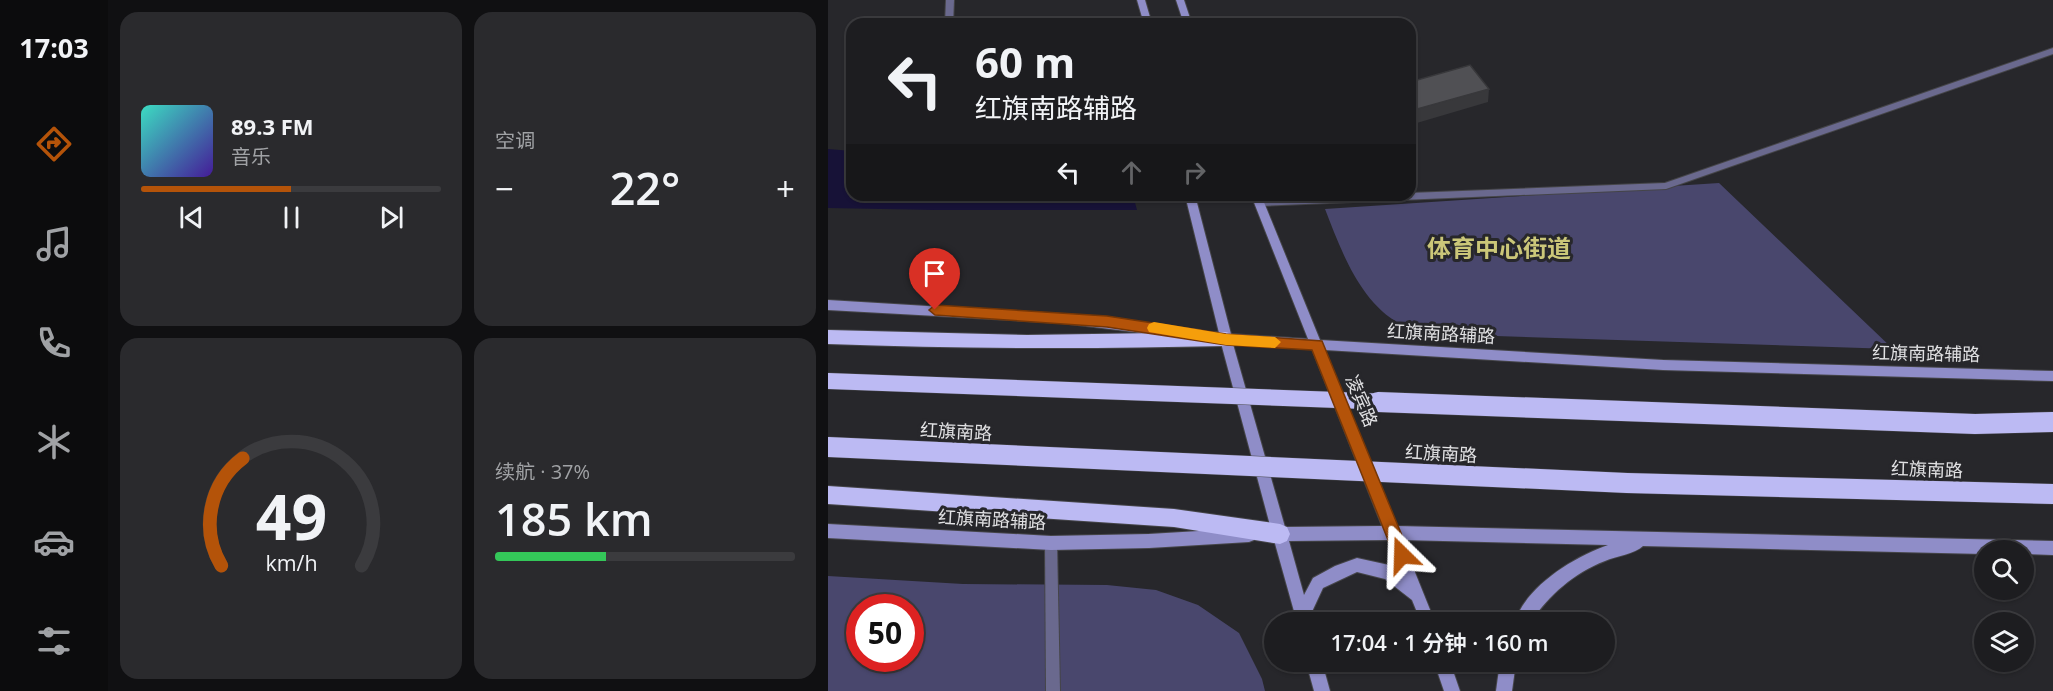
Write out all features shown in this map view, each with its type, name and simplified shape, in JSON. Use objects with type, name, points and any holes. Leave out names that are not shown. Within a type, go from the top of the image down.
[{"type":"highway","points":[[828,337],[949,342],[1082,343],[1226,339]]},
{"type":"highway","points":[[828,381],[1975,424],[2053,422]]},
{"type":"highway","name":"红旗南路","points":[[828,447],[1616,483],[2053,494]]},
{"type":"highway","points":[[828,495],[1174,518],[1280,534]]},
{"type":"main road","points":[[1141,0],[1146,18]]},
{"type":"main road","points":[[1180,0],[1186,18]]},
{"type":"main road","points":[[1192,201],[1226,339],[1301,612]]},
{"type":"main road","name":"凌宾路","points":[[1258,201],[1424,612]]},
{"type":"main road","name":"红旗南路辅路","points":[[828,305],[1074,318],[1124,323],[1226,339],[1434,354],[1663,365],[2053,376]]},
{"type":"main road","name":"红旗南路辅路","points":[[828,531],[1051,543],[1149,542],[1280,534],[1394,533],[2053,548]]},
{"type":"main road","points":[[1528,612],[1555,580],[1574,568],[1616,548],[1653,539]]},
{"type":"main road","points":[[1306,612],[1318,583],[1357,565],[1389,572],[1419,597]]},
{"type":"main road","points":[[1317,672],[1322,691]]},
{"type":"main road","points":[[1445,672],[1452,691]]},
{"type":"main road","points":[[1504,691],[1507,672]]},
{"type":"street","points":[[949,18],[950,0]]},
{"type":"street","points":[[1416,193],[1666,186],[2053,51]]},
{"type":"lane","points":[[1051,543],[1053,691]]},
{"type":"shaded area","points":[[828,149],[846,150],[846,201],[1135,201],[1137,210],[934,210],[828,208]]},
{"type":"shaded area","points":[[1719,183],[1893,349],[1436,334],[1418,330],[1400,324],[1386,314],[1362,288],[1345,257],[1325,209]]},
{"type":"shaded area","points":[[828,576],[963,584],[1107,585],[1156,590],[1198,605],[1239,633],[1262,679],[1265,691],[828,691]]},
{"type":"building","points":[[1470,65],[1489,89],[1416,109],[1416,80]]},
{"type":"slow traffic","points":[[1154,328],[1226,339],[1275,342]]},
{"type":"district","name":"体育中心街道","points":[[1499,249]]},
{"type":"route","points":[[935,310],[1107,321],[1226,339],[1317,345],[1402,555]]}]
